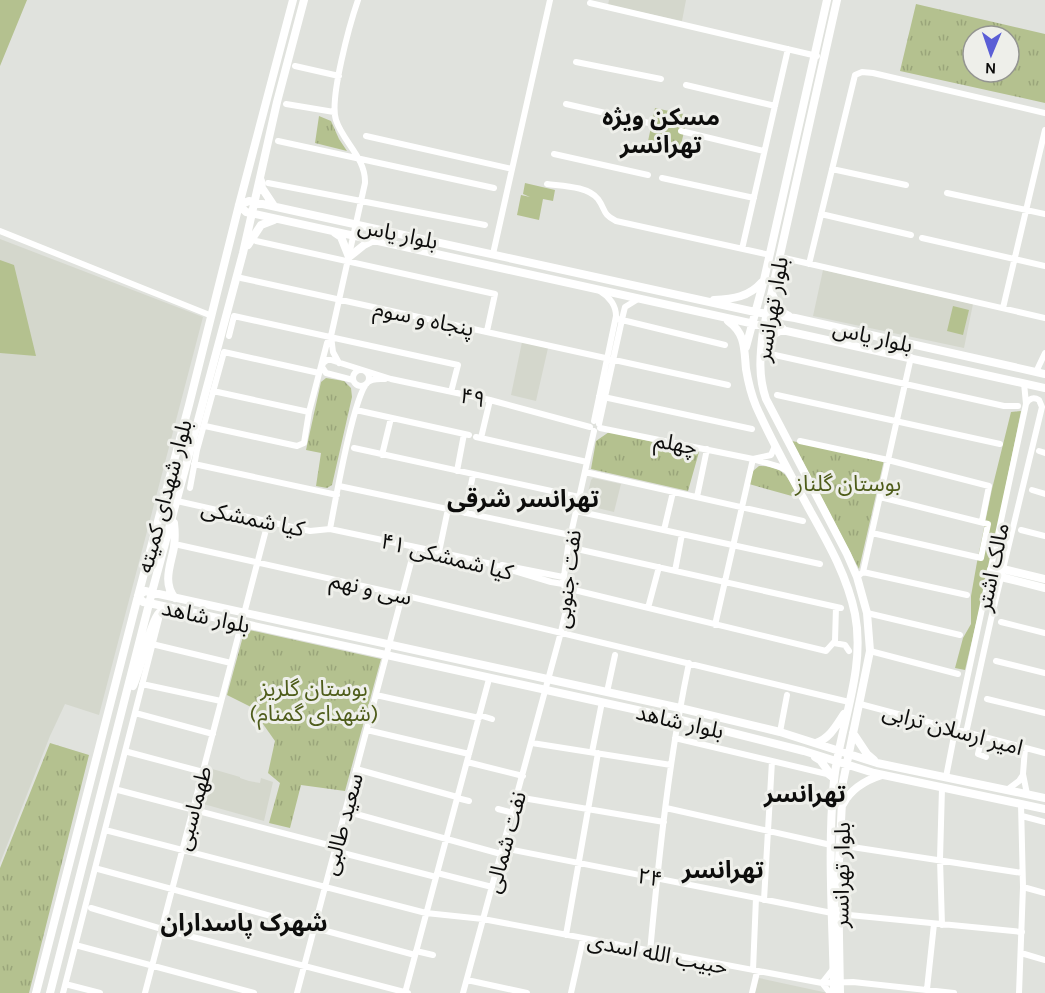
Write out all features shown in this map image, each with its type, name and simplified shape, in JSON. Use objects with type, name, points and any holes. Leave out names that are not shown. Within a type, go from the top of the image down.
[{"type":"main road","name":"بلوار شهدای کمیته","points":[[36,993],[293,0]]},
{"type":"main road","points":[[257,203],[277,102],[304,0]]},
{"type":"main road","name":"بلوار تهرانسر","points":[[827,0],[820,56],[760,350],[762,385],[766,399],[860,575],[867,613],[870,651],[843,782],[843,804],[835,845]]},
{"type":"main road","name":"بلوار تهرانسر","points":[[836,984],[834,779],[858,651],[855,613],[849,590],[836,558],[753,399],[746,366],[746,351],[820,56],[837,0]]},
{"type":"main road","points":[[261,175],[262,188],[275,207]]},
{"type":"main road","name":"بلوار یاس","points":[[1040,373],[249,201],[239,205],[246,212],[1045,388]]},
{"type":"main road","name":"بلوار شهدای کمیته","points":[[50,993],[149,603],[257,203]]},
{"type":"main road","points":[[243,253],[264,222],[280,219]]},
{"type":"main road","points":[[333,231],[341,237],[348,259],[364,245],[374,240]]},
{"type":"main road","points":[[490,266],[493,254]]},
{"type":"main road","points":[[706,301],[731,299],[753,292],[765,280]]},
{"type":"main road","points":[[772,292],[780,311],[795,318]]},
{"type":"main road","points":[[723,317],[737,328],[746,351]]},
{"type":"main road","points":[[760,350],[766,339],[783,329]]},
{"type":"main road","points":[[746,351],[753,340],[759,342],[760,350]]},
{"type":"main road","points":[[173,516],[175,544],[168,576],[170,590],[175,598]]},
{"type":"main road","points":[[991,570],[1045,588]]},
{"type":"main road","points":[[1002,573],[1045,579]]},
{"type":"main road","name":"بلوار شاهد","points":[[1045,798],[877,763],[780,732],[680,708],[152,592],[145,591],[138,596],[143,602],[164,610],[242,624],[602,702],[804,751],[878,774],[1045,809]]},
{"type":"main road","points":[[127,693],[137,678],[153,623],[164,610]]},
{"type":"main road","points":[[816,743],[829,735],[848,706]]},
{"type":"main road","points":[[843,804],[849,794],[878,774],[877,763],[867,754],[853,734]]},
{"type":"main road","points":[[804,751],[820,760],[834,779]]},
{"type":"street","points":[[205,426],[297,446],[304,443],[309,412],[327,343],[331,336],[354,236],[365,176],[359,160],[340,130],[334,112],[339,76],[358,0]]},
{"type":"street","points":[[493,254],[549,0]]},
{"type":"street","points":[[590,3],[820,56]]},
{"type":"street","points":[[742,249],[788,49]]},
{"type":"street","points":[[576,62],[661,79]]},
{"type":"street","points":[[295,66],[339,76]]},
{"type":"street","points":[[809,264],[855,75],[862,72],[873,73],[1045,113]]},
{"type":"street","points":[[686,85],[775,105]]},
{"type":"street","points":[[286,104],[334,112]]},
{"type":"street","points":[[566,104],[649,123]]},
{"type":"street","points":[[1003,308],[1045,130]]},
{"type":"street","points":[[681,131],[764,151]]},
{"type":"street","points":[[366,136],[512,169]]},
{"type":"street","points":[[278,141],[494,188]]},
{"type":"street","points":[[554,154],[648,175]]},
{"type":"street","points":[[832,169],[906,185]]},
{"type":"street","points":[[662,178],[754,198]]},
{"type":"street","points":[[268,183],[485,225]]},
{"type":"street","points":[[547,184],[582,189],[592,193],[607,216],[616,221],[770,255]]},
{"type":"street","points":[[947,193],[1045,214]]},
{"type":"street","points":[[821,214],[911,235]]},
{"type":"street","points":[[0,231],[212,316]]},
{"type":"street","points":[[922,238],[1045,266]]},
{"type":"street","points":[[256,241],[348,259],[495,294],[487,331]]},
{"type":"street","points":[[780,257],[1045,318]]},
{"type":"street","name":"پنجاه و سوم","points":[[241,278],[728,385]]},
{"type":"street","points":[[598,290],[608,296],[616,309],[618,319]]},
{"type":"street","points":[[618,319],[625,307],[639,298]]},
{"type":"street","points":[[229,336],[234,316],[458,365],[451,392]]},
{"type":"street","points":[[618,319],[725,345]]},
{"type":"street","name":"نفت جنوبی","points":[[546,690],[568,601],[564,583],[570,535],[618,319]]},
{"type":"street","points":[[331,336],[333,352],[339,364]]},
{"type":"street","points":[[190,488],[222,353],[227,352],[319,373]]},
{"type":"street","points":[[1040,373],[1045,353]]},
{"type":"street","points":[[775,355],[1004,406],[1018,406]]},
{"type":"street","points":[[910,357],[872,533],[860,575],[967,595]]},
{"type":"street","name":"۴۹","points":[[322,365],[329,360],[392,379],[594,426]]},
{"type":"street","points":[[322,365],[326,372],[359,386],[372,379],[392,379]]},
{"type":"street","points":[[330,529],[356,410],[368,376],[362,370],[355,373],[356,410]]},
{"type":"street","name":"مالک اشتر","points":[[946,777],[1026,404],[1024,383]]},
{"type":"street","points":[[213,391],[309,412]]},
{"type":"street","points":[[777,395],[1000,444]]},
{"type":"street","points":[[602,396],[752,429]]},
{"type":"street","points":[[1026,404],[1029,399],[1037,398],[1043,407]]},
{"type":"street","points":[[457,471],[490,400]]},
{"type":"street","name":"مالک اشتر","points":[[966,733],[1043,407]]},
{"type":"street","points":[[356,410],[587,462]]},
{"type":"street","points":[[382,455],[391,418]]},
{"type":"street","name":"چهلم","points":[[594,426],[753,459],[790,472]]},
{"type":"street","points":[[800,441],[888,460],[989,486],[982,521]]},
{"type":"street","points":[[715,625],[753,459],[768,457],[775,445]]},
{"type":"street","points":[[354,448],[579,497]]},
{"type":"street","points":[[698,497],[707,449]]},
{"type":"street","points":[[194,464],[337,495]]},
{"type":"street","points":[[585,472],[803,521]]},
{"type":"street","points":[[465,513],[473,475]]},
{"type":"street","points":[[339,486],[570,535]]},
{"type":"street","points":[[1032,490],[1045,494]]},
{"type":"street","points":[[664,530],[673,492]]},
{"type":"street","points":[[872,533],[981,558],[988,524],[880,497]]},
{"type":"street","name":"کیا شمشکی","points":[[177,501],[310,531],[330,529]]},
{"type":"street","points":[[439,552],[448,509]]},
{"type":"street","points":[[576,511],[820,564]]},
{"type":"street","points":[[244,614],[268,522]]},
{"type":"street","name":"۴۱ کیا شمشکی","points":[[330,529],[487,563],[648,608],[826,651],[834,643]]},
{"type":"street","points":[[1021,530],[1045,536]]},
{"type":"street","points":[[675,571],[682,534]]},
{"type":"street","name":"سی و نهم","points":[[179,545],[561,632],[689,663],[848,706]]},
{"type":"street","name":"سعید طالبی","points":[[297,993],[415,547]]},
{"type":"street","points":[[568,547],[838,608],[834,643],[845,645],[849,651]]},
{"type":"street","points":[[648,608],[658,567]]},
{"type":"street","points":[[63,993],[142,684],[164,610]]},
{"type":"street","points":[[867,613],[960,635]]},
{"type":"street","name":"طهماسبی","points":[[145,993],[244,614]]},
{"type":"street","points":[[1001,622],[1045,633]]},
{"type":"street","points":[[156,645],[231,663]]},
{"type":"street","points":[[870,651],[958,674]]},
{"type":"street","points":[[607,692],[615,655]]},
{"type":"street","points":[[996,661],[1045,673]]},
{"type":"street","points":[[650,952],[677,719],[689,663]]},
{"type":"street","points":[[91,908],[406,993],[489,679]]},
{"type":"street","points":[[142,684],[221,701]]},
{"type":"street","name":"نفت شمالی","points":[[463,993],[546,690]]},
{"type":"street","points":[[376,695],[492,719]]},
{"type":"street","points":[[780,732],[787,695]]},
{"type":"street","points":[[987,699],[1045,713]]},
{"type":"street","points":[[566,935],[588,809],[602,702]]},
{"type":"street","name":"امیر ارسلان ترابی","points":[[860,704],[955,733],[966,733],[1045,753]]},
{"type":"street","points":[[139,714],[213,734]]},
{"type":"street","points":[[367,730],[523,776]]},
{"type":"street","points":[[982,737],[978,754],[986,757]]},
{"type":"street","points":[[675,738],[827,774],[834,779]]},
{"type":"street","points":[[532,743],[671,765]]},
{"type":"street","points":[[1025,748],[1023,774],[1026,794]]},
{"type":"street","points":[[128,752],[203,772]]},
{"type":"street","points":[[764,900],[772,761]]},
{"type":"street","points":[[356,770],[469,801]]},
{"type":"street","points":[[1006,790],[1019,781],[1023,774]]},
{"type":"street","points":[[942,788],[940,859],[942,925]]},
{"type":"street","points":[[118,790],[335,849],[492,887]]},
{"type":"street","points":[[517,797],[664,822]]},
{"type":"street","points":[[1019,993],[1023,887],[1022,804]]},
{"type":"street","points":[[666,808],[835,845],[1022,873]]},
{"type":"street","points":[[498,809],[513,813]]},
{"type":"street","name":"۲۴","points":[[345,811],[446,839],[502,851],[579,863],[836,914],[1022,932]]},
{"type":"street","points":[[1022,816],[1045,822]]},
{"type":"street","name":"حبیب الله اسدی","points":[[109,831],[426,913],[483,919],[822,983],[927,989],[954,993]]},
{"type":"street","points":[[98,869],[416,953],[433,955]]},
{"type":"street","points":[[1023,887],[1045,893]]},
{"type":"street","points":[[752,993],[755,971],[756,898]]},
{"type":"street","points":[[927,989],[934,924]]},
{"type":"street","points":[[571,993],[583,939]]},
{"type":"street","points":[[79,946],[254,993]]},
{"type":"street","points":[[1021,953],[1045,960]]},
{"type":"street","points":[[467,980],[527,993]]},
{"type":"street","points":[[822,983],[836,984]]},
{"type":"street","points":[[822,983],[836,984]]},
{"type":"street","points":[[69,985],[100,993]]},
{"type":"shaded area","points":[[609,0],[686,0],[682,21],[608,5]]},
{"type":"shaded area","points":[[0,239],[203,317],[99,715],[65,704],[0,863]]},
{"type":"shaded area","points":[[823,270],[973,304],[964,348],[813,316]]},
{"type":"shaded area","points":[[522,342],[548,348],[536,401],[511,395]]},
{"type":"shaded area","points":[[593,478],[621,484],[614,512],[585,505]]},
{"type":"shaded area","points":[[209,768],[249,781],[260,783],[261,778],[273,782],[264,821],[200,803]]},
{"type":"shaded area","points":[[759,978],[828,993],[755,993]]},
{"type":"green space","points":[[0,0],[27,0],[0,66]]},
{"type":"green space","points":[[916,4],[1002,24],[961,24],[961,84],[1021,84],[1021,28],[1045,34],[1045,103],[900,71]]},
{"type":"green space","points":[[655,108],[688,115],[679,153],[647,146]]},
{"type":"green space","points":[[319,116],[331,121],[347,151],[315,143]]},
{"type":"green space","points":[[525,183],[555,190],[553,201],[543,199],[539,220],[517,215],[521,195],[530,197],[523,194]]},
{"type":"green space","points":[[0,260],[14,265],[36,356],[0,353]]},
{"type":"green space","points":[[953,306],[969,310],[963,335],[947,331]]},
{"type":"green space","points":[[326,378],[344,381],[351,388],[352,397],[332,485],[327,488],[316,486],[321,453],[306,450],[321,382]]},
{"type":"green space","points":[[1021,411],[989,569],[965,670],[955,668],[963,638],[971,624],[971,596],[977,562],[1011,412]]},
{"type":"green space","points":[[609,432],[699,452],[688,491],[591,469],[596,441]]},
{"type":"green space","name":"بوستان گلناز","points":[[792,441],[884,460],[859,569]]},
{"type":"green space","points":[[759,466],[775,468],[785,475],[799,498],[749,484],[753,471]]},
{"type":"green space","name":"بوستان گلریز (شهدای گمنام)","points":[[245,629],[381,659],[345,791],[301,785],[290,828],[269,823],[280,783],[268,773],[275,741],[251,707],[227,695]]},
{"type":"green space","points":[[50,743],[89,755],[29,993],[0,993],[0,868]]},
{"type":"district","name":"مسکن ویژه تهرانسر","points":[[661,131]]},
{"type":"district","name":"تهرانسر شرقی","points":[[523,499]]},
{"type":"district","name":"تهرانسر","points":[[805,794]]},
{"type":"district","name":"تهرانسر","points":[[723,870]]},
{"type":"district","name":"شهرک پاسداران","points":[[244,923]]}]
